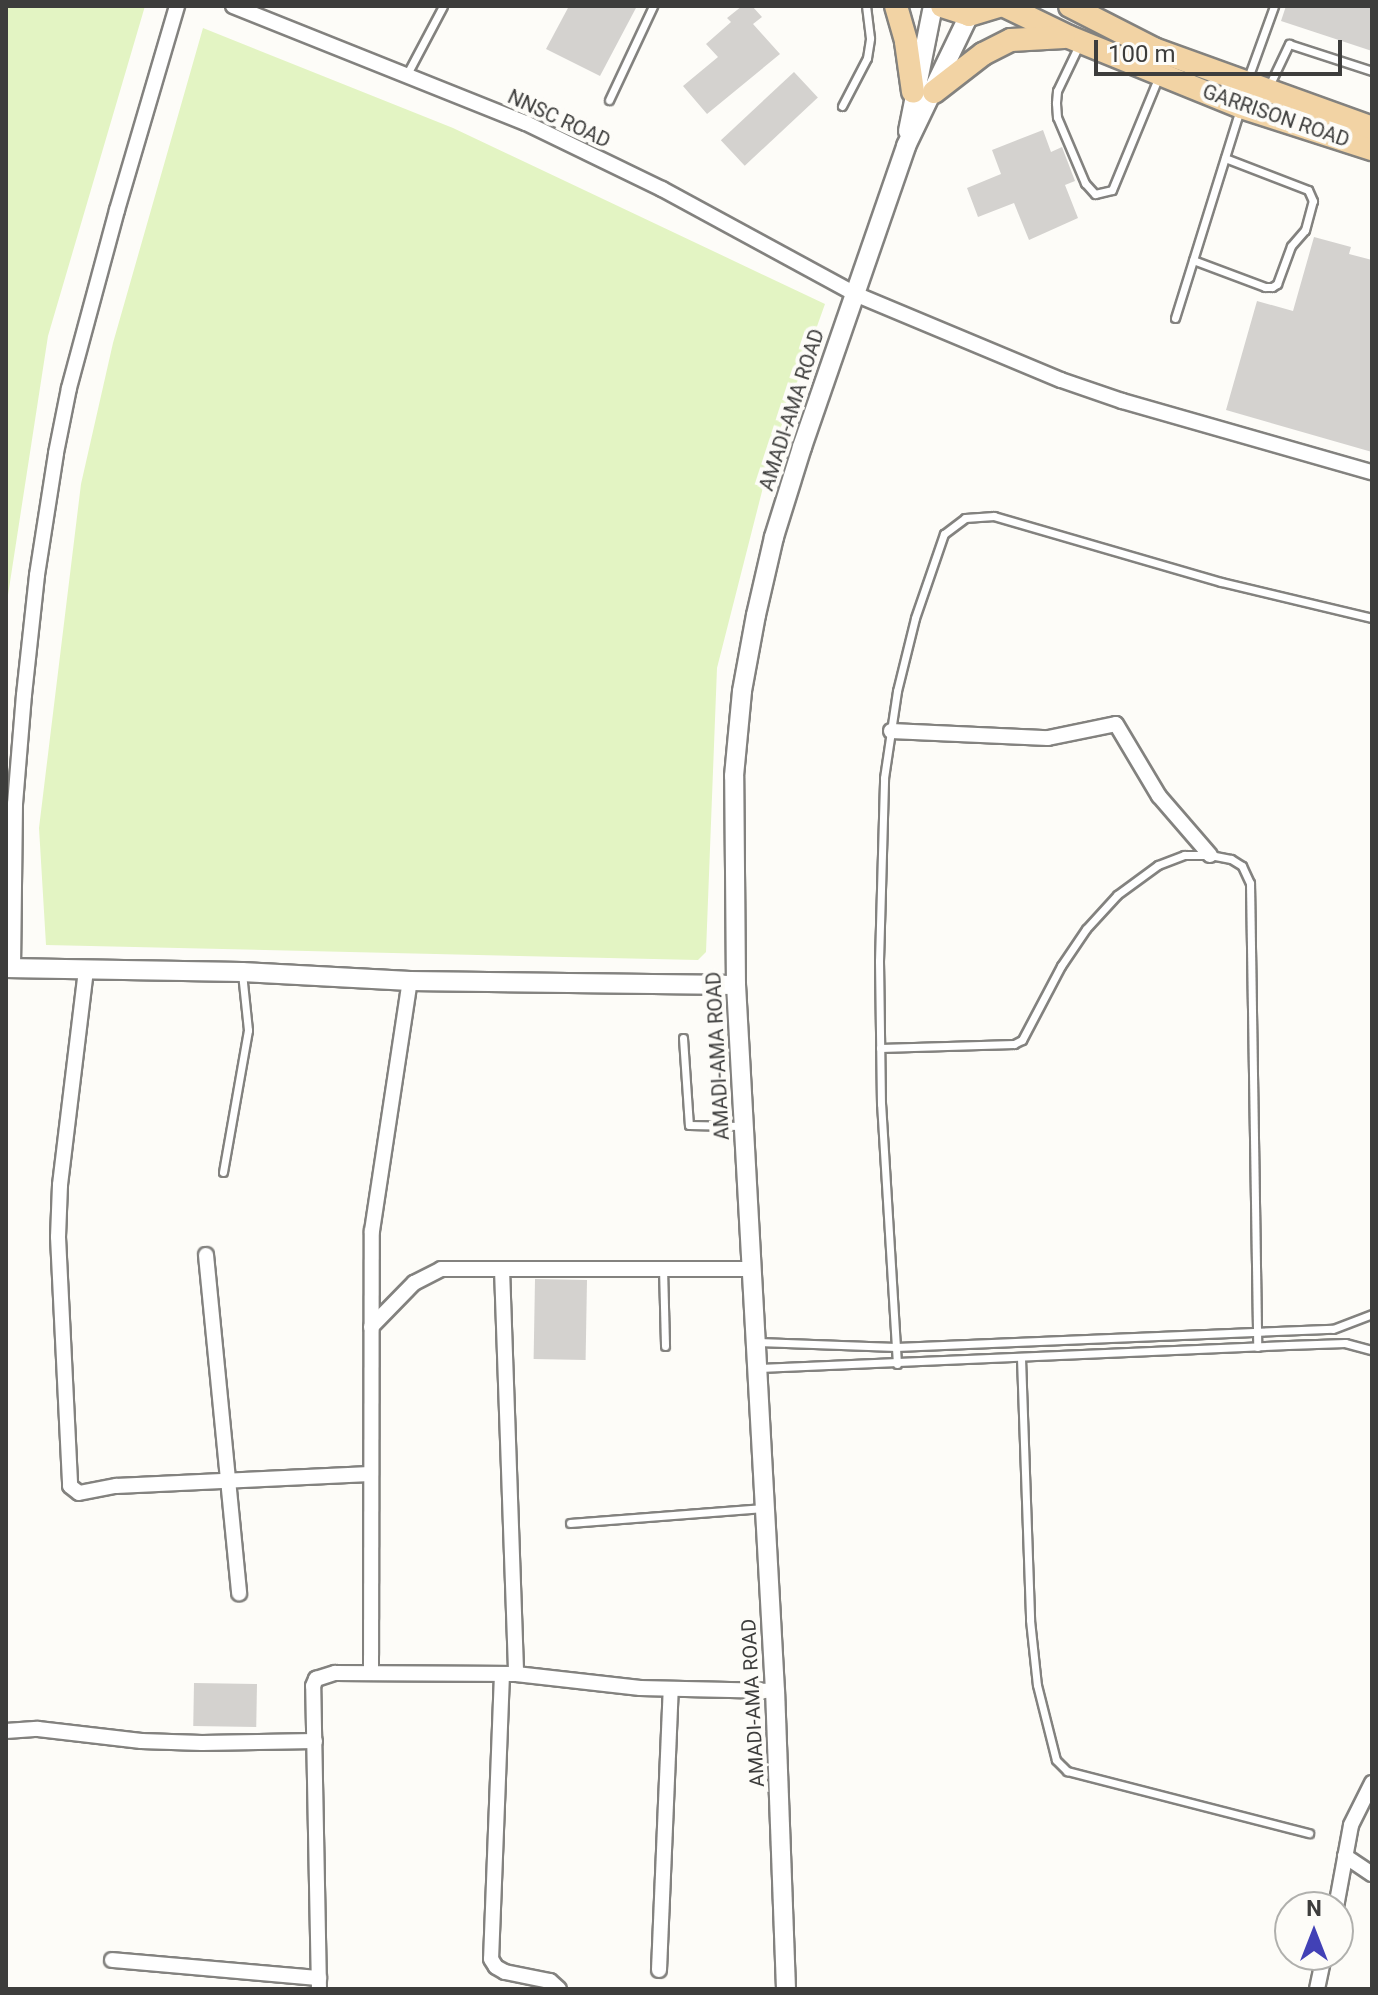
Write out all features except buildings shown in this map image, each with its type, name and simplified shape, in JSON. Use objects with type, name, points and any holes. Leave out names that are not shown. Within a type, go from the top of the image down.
[{"type":"main road","points":[[896,6],[924,92],[1011,40],[1075,39]]},
{"type":"main road","points":[[942,6],[969,15],[1002,6]]},
{"type":"main road","name":"GARRISON ROAD","points":[[1002,6],[1241,107],[1372,149]]},
{"type":"main road","name":"GARRISON ROAD","points":[[1070,6],[1096,14],[1154,49],[1372,128]]},
{"type":"street","points":[[177,6],[109,240],[69,388],[56,453],[37,575],[24,695],[15,804],[9,968],[242,972],[410,981],[736,985]]},
{"type":"street","name":"NNSC ROAD","points":[[233,6],[526,123],[662,189],[855,294],[1122,401],[1372,472]]},
{"type":"street","name":"AMADI-AMA ROAD","points":[[924,92],[933,6]]},
{"type":"street","name":"AMADI-AMA ROAD","points":[[786,1989],[775,1691],[736,985],[734,776],[742,691],[774,537],[924,92],[969,15]]},
{"type":"street","points":[[891,731],[1048,738],[1116,724],[1159,796],[1210,855]]},
{"type":"street","points":[[86,970],[59,1224],[70,1486],[79,1493],[116,1486],[370,1474]]},
{"type":"street","points":[[371,1673],[372,1231],[410,981]]},
{"type":"street","points":[[206,1255],[239,1593]]},
{"type":"street","points":[[371,1327],[425,1274],[441,1269],[751,1269]]},
{"type":"street","points":[[502,1269],[509,1674],[491,1959],[496,1967],[505,1972],[550,1981],[559,1989]]},
{"type":"street","points":[[112,1960],[319,1983],[313,1686],[316,1679],[335,1673],[509,1674],[671,1689],[775,1691]]},
{"type":"street","points":[[659,1970],[671,1689]]},
{"type":"street","points":[[6,1731],[38,1729],[141,1741],[202,1743],[315,1741]]},
{"type":"street","points":[[1339,1891],[1351,1825],[1372,1783]]},
{"type":"street","points":[[1345,1856],[1372,1874]]},
{"type":"lane","points":[[406,76],[443,6]]},
{"type":"lane","points":[[609,100],[653,6]]},
{"type":"lane","points":[[842,106],[867,58],[870,38],[866,6]]},
{"type":"lane","points":[[1256,88],[1274,6]]},
{"type":"lane","points":[[1075,39],[1057,91],[1057,117],[1085,183],[1095,194],[1112,190],[1160,74]]},
{"type":"lane","points":[[1256,88],[1289,44],[1372,71]]},
{"type":"lane","points":[[1175,318],[1241,107]]},
{"type":"lane","points":[[1193,260],[1272,287],[1291,246],[1305,230],[1313,201],[1308,190],[1225,158]]},
{"type":"lane","points":[[897,1364],[880,1048],[884,778],[897,691],[935,552],[944,534],[965,518],[994,516],[1193,574],[1372,618]]},
{"type":"lane","points":[[880,1048],[1014,1044],[1022,1040],[1061,966],[1086,929],[1117,895],[1158,865],[1184,855],[1210,855],[1231,859],[1242,866],[1250,883],[1257,1347]]},
{"type":"lane","points":[[223,1172],[248,1030],[242,972]]},
{"type":"lane","points":[[683,1038],[689,1125],[743,1126]]},
{"type":"lane","points":[[663,1268],[665,1346]]},
{"type":"lane","points":[[755,1341],[896,1347],[1333,1329],[1372,1314]]},
{"type":"lane","points":[[757,1368],[1345,1343],[1372,1350]]},
{"type":"lane","points":[[1021,1358],[1030,1620],[1037,1685],[1056,1760],[1067,1771],[1309,1833]]},
{"type":"lane","points":[[570,1523],[764,1508]]},
{"type":"green space","points":[[6,6],[145,6],[48,336],[6,608]]},
{"type":"green space","points":[[203,28],[453,128],[825,304],[772,452],[717,668],[706,952],[698,960],[46,945],[39,828],[81,484],[113,343]]}]
